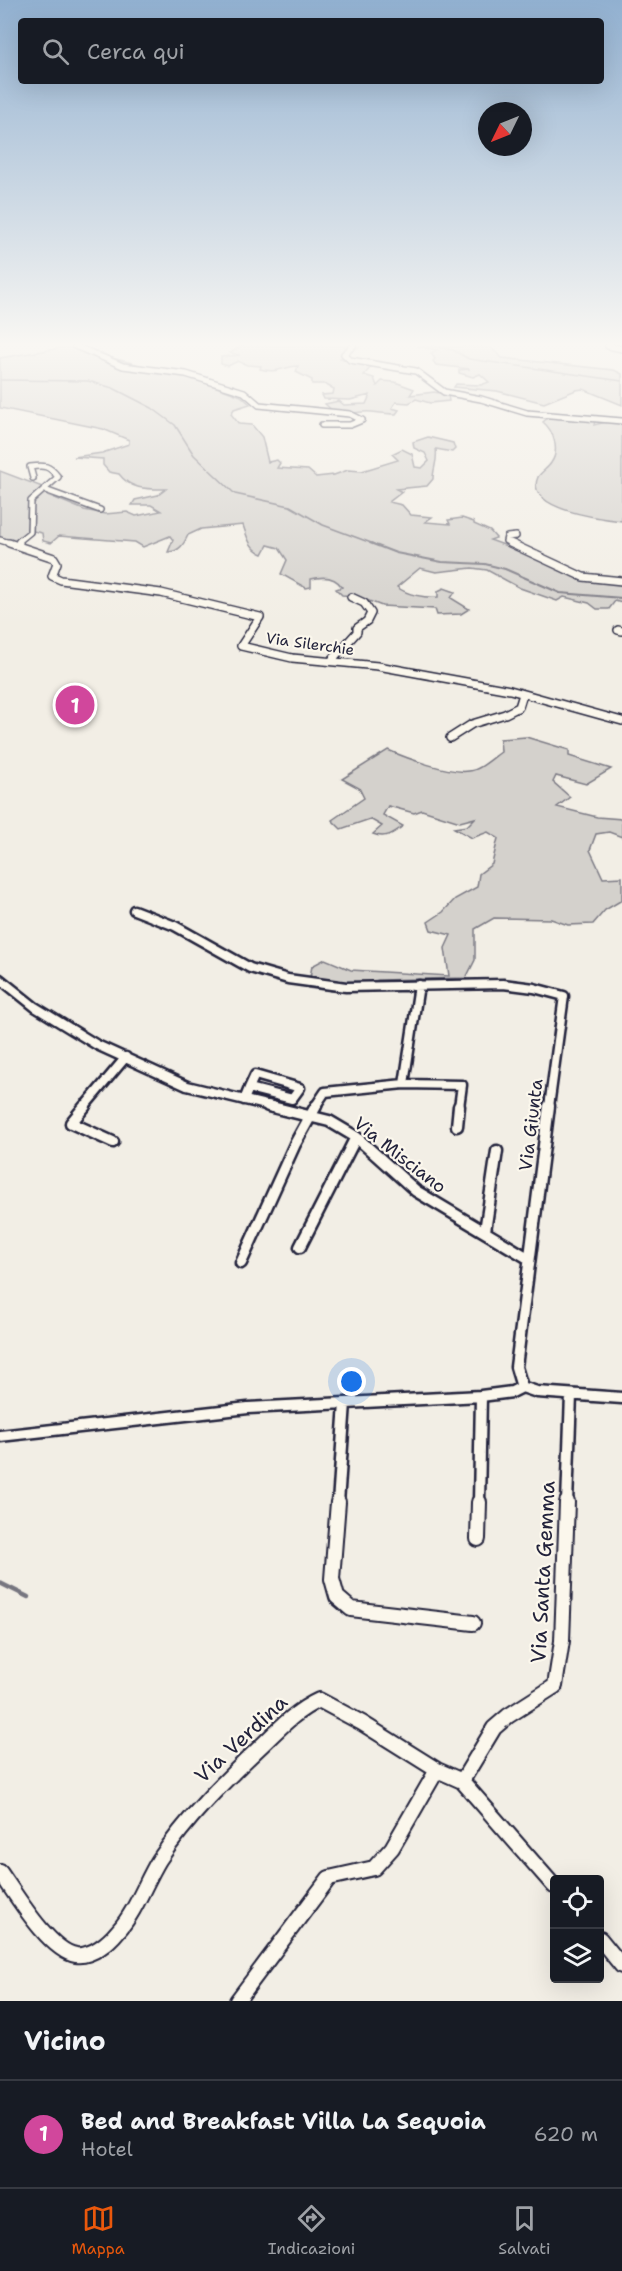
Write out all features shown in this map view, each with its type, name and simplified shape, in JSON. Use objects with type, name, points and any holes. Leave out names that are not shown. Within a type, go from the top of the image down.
[{"type":"street","points":[[18,546],[19,541],[30,531],[31,501],[58,477],[51,468],[44,465],[30,467],[33,478]]},
{"type":"street","points":[[45,489],[100,510]]},
{"type":"street","points":[[516,536],[507,537],[506,541],[583,577],[622,581]]},
{"type":"street","name":"Via Silerchie","points":[[0,540],[57,560],[52,576],[61,580],[161,593],[260,617],[241,646],[292,658],[417,672],[523,694],[622,721]]},
{"type":"street","points":[[331,662],[352,640],[357,628],[367,621],[371,613],[364,603],[351,597]]},
{"type":"street","points":[[450,738],[472,724],[505,714],[519,707],[523,694]]},
{"type":"street","points":[[134,910],[181,929],[261,972],[316,984],[419,985],[404,1084]]},
{"type":"street","name":"Via Misciano","points":[[0,979],[35,1007],[97,1045],[187,1086],[329,1121],[356,1137],[416,1191],[528,1258]]},
{"type":"street","name":"Via Giunta","points":[[419,985],[507,982],[564,996],[528,1258]]},
{"type":"street","points":[[113,1142],[71,1123],[126,1057]]},
{"type":"street","points":[[241,1263],[270,1201],[292,1146],[325,1092],[404,1084],[462,1085],[456,1126]]},
{"type":"street","points":[[244,1100],[249,1088]]},
{"type":"street","points":[[300,1247],[356,1137]]},
{"type":"street","points":[[485,1232],[497,1151]]},
{"type":"street","points":[[522,1387],[516,1367],[528,1258]]},
{"type":"street","points":[[0,1436],[171,1415],[481,1396],[512,1392],[522,1387],[537,1392],[622,1398]]},
{"type":"street","name":"Via Santa Gemma","points":[[462,1780],[493,1729],[516,1711],[540,1700],[555,1686],[562,1641],[571,1395]]},
{"type":"street","points":[[478,1539],[481,1396]]},
{"type":"street","points":[[345,1403],[332,1579],[337,1598],[351,1610],[473,1623]]},
{"type":"street","name":"Via Verdina","points":[[0,1872],[43,1929],[62,1949],[74,1955],[96,1950],[112,1938],[130,1915],[158,1863],[194,1813],[278,1729],[310,1703],[319,1700],[362,1723],[437,1770],[462,1780],[550,1880]]},
{"type":"street","points":[[237,2001],[294,1921],[329,1878],[374,1868],[392,1848],[437,1770]]},
{"type":"street","points":[[604,1944],[622,1966]]},
{"type":"shaded area","points":[[263,439],[268,462],[277,460],[280,463],[277,468],[308,470],[316,477],[334,475],[348,470],[362,471],[398,460],[392,454],[402,449],[412,454],[415,467],[422,468],[429,461],[425,453],[414,448],[413,442],[438,439],[453,443],[455,449],[452,452],[436,449],[433,479],[427,486],[396,489],[402,492],[389,502],[402,505],[411,515],[432,517],[425,522],[450,524],[448,520],[462,518],[474,522],[490,531],[496,538],[490,540],[582,573],[610,576],[610,582],[622,582],[622,603],[615,601],[609,609],[597,609],[589,603],[564,597],[557,601],[520,588],[487,570],[472,568],[436,572],[420,568],[397,587],[411,594],[433,597],[438,597],[438,591],[444,588],[455,592],[451,598],[469,609],[461,614],[437,615],[435,609],[382,606],[356,596],[342,595],[336,589],[342,587],[332,579],[324,577],[311,579],[311,587],[306,588],[281,574],[287,560],[279,548],[268,545],[263,554],[259,552],[250,542],[243,525],[201,529],[188,535],[183,544],[172,552],[168,552],[173,540],[170,536],[143,547],[135,542],[59,536],[51,543],[43,541],[42,533],[29,530],[14,542],[0,539],[0,471],[45,488],[45,494],[84,510],[105,514],[127,512],[136,516],[161,511],[151,505],[132,505],[135,500],[158,495],[166,489],[134,486],[119,474],[109,472],[103,465],[103,459],[74,457],[102,453],[129,444],[129,440]]},
{"type":"shaded area","points":[[622,439],[622,521],[568,511],[542,498],[537,488],[538,477],[554,458],[554,441]]},
{"type":"shaded area","points":[[526,737],[569,750],[569,756],[611,769],[586,784],[556,776],[553,782],[570,797],[557,807],[597,817],[622,819],[622,837],[609,832],[596,834],[590,850],[603,878],[622,877],[622,900],[605,910],[593,924],[568,925],[551,919],[494,918],[475,929],[475,960],[466,978],[378,980],[339,992],[308,988],[312,966],[325,959],[351,970],[449,976],[445,948],[451,935],[431,930],[428,922],[443,912],[455,899],[477,887],[479,874],[492,864],[498,838],[488,832],[472,838],[454,828],[467,826],[475,818],[460,822],[422,810],[414,813],[388,806],[383,815],[403,826],[392,833],[385,836],[373,834],[382,826],[370,819],[341,829],[332,820],[364,798],[359,788],[342,779],[388,750],[440,768],[473,770],[501,752],[500,739]]},
{"type":"waterway","points":[[184,439],[194,455],[235,494],[290,506],[323,525],[374,544]]},
{"type":"waterway","points":[[370,543],[396,553],[442,562],[485,564],[505,569],[560,593],[622,598]]},
{"type":"waterway","points":[[0,1583],[28,1597]]},
{"type":"place","name":"Bed and Breakfast Villa La Sequoia","points":[[75,705]]}]
